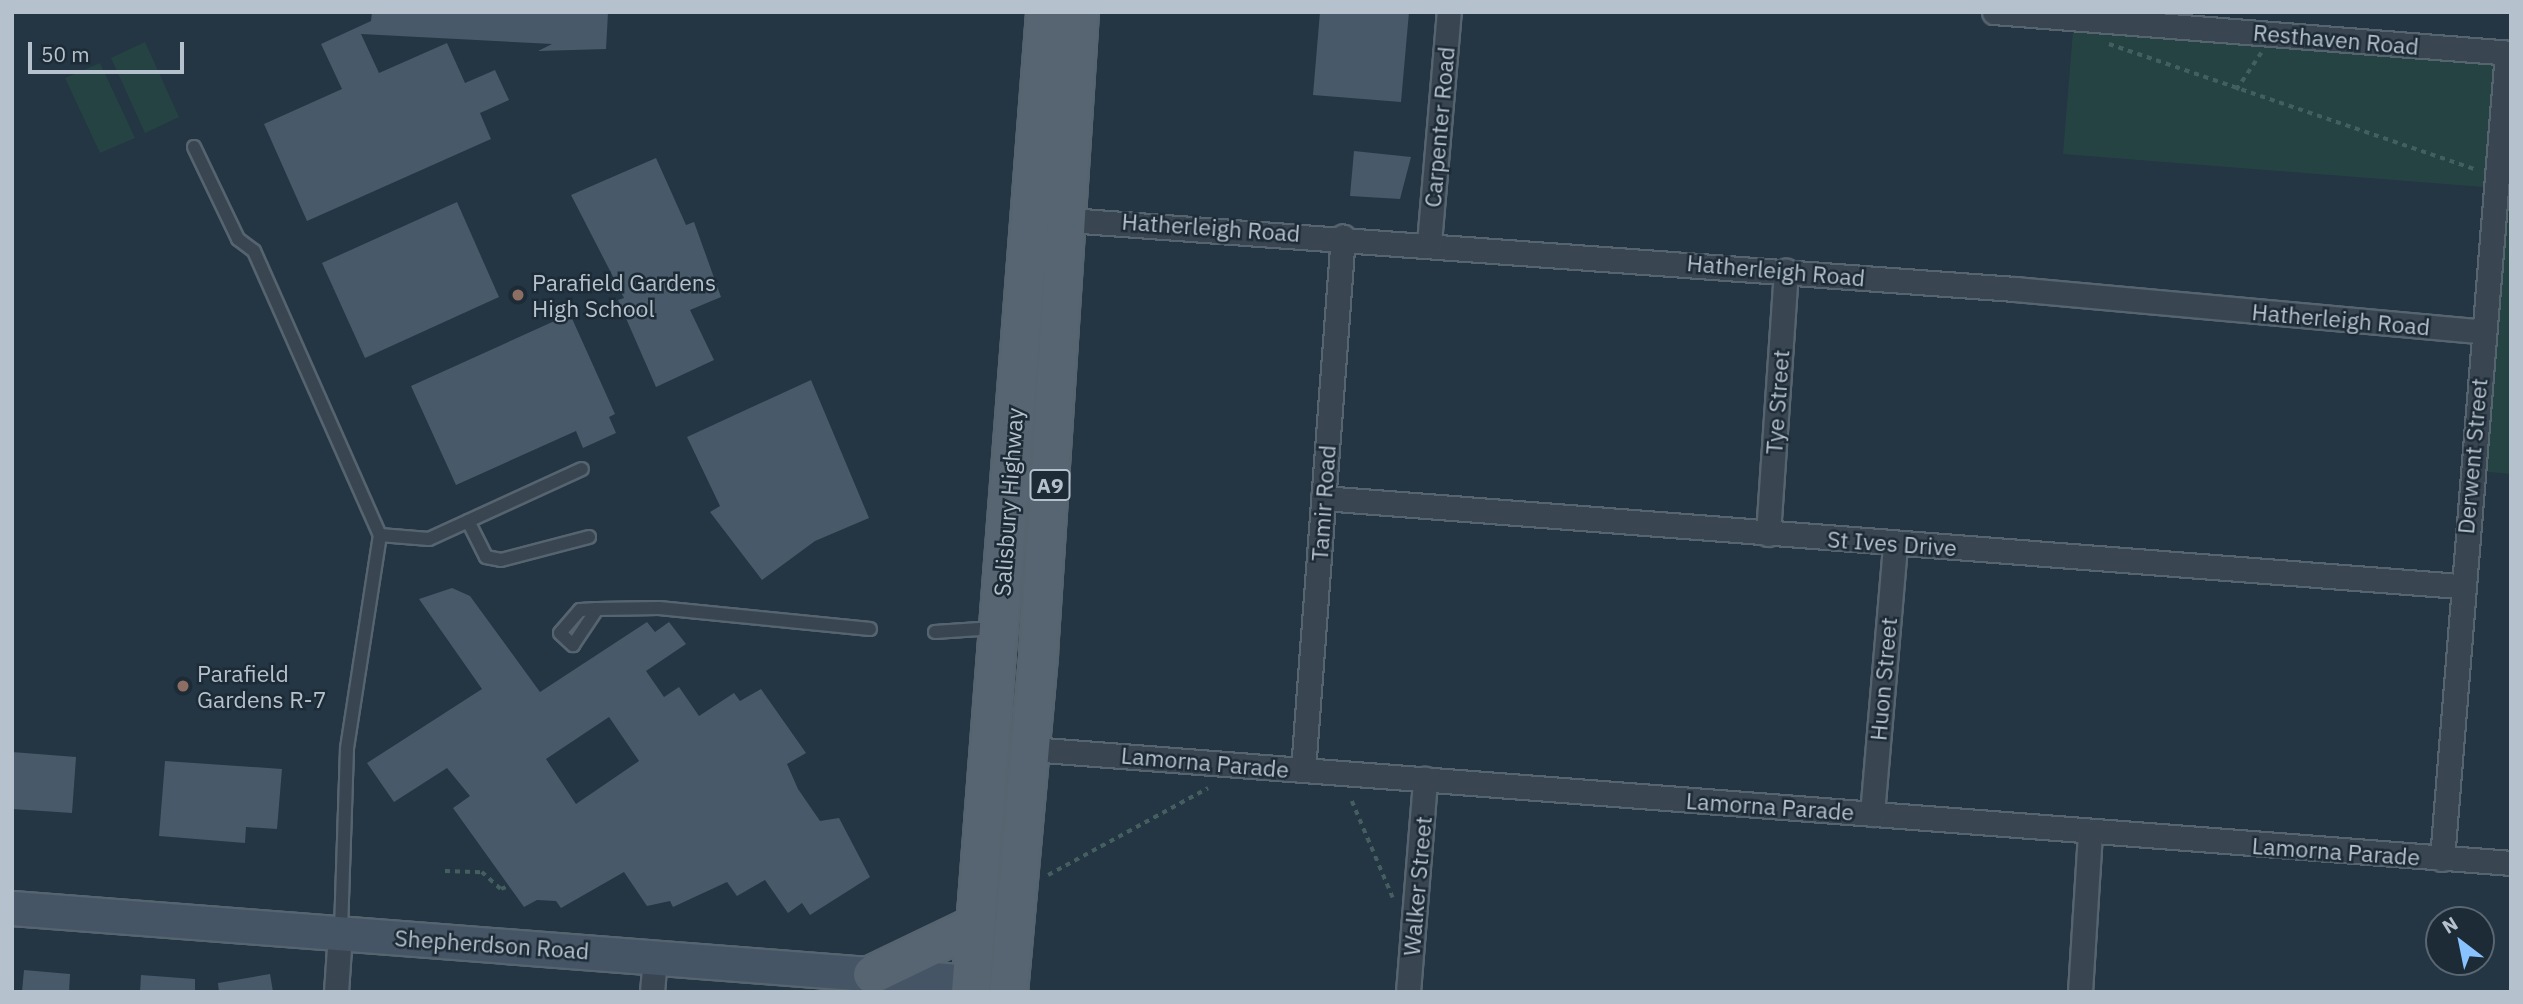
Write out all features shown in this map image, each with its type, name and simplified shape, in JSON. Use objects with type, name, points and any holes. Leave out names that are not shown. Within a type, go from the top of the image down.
[{"type":"main road","name":"Salisbury Highway","points":[[962,986],[976,924],[1045,12]]},
{"type":"main road","name":"Salisbury Highway","points":[[1008,988],[1030,749],[1068,220],[1079,12]]},
{"type":"main road","points":[[1030,218],[1068,220]]},
{"type":"main road","points":[[872,983],[976,924]]},
{"type":"main road","points":[[962,986],[1008,988]]},
{"type":"street","name":"Carpenter Road","points":[[1429,243],[1449,12]]},
{"type":"street","name":"Resthaven Road","points":[[1994,12],[2237,22],[2509,53]]},
{"type":"street","name":"Derwent Street","points":[[2442,859],[2460,586],[2509,53]]},
{"type":"street","name":"Hatherleigh Road","points":[[1068,220],[1343,236],[1786,271],[2483,332]]},
{"type":"street","name":"Tamir Road","points":[[1303,770],[1343,236]]},
{"type":"street","name":"Tye Street","points":[[1768,534],[1786,271]]},
{"type":"street","name":"St Ives Drive","points":[[1323,498],[2460,586]]},
{"type":"street","name":"Huon Street","points":[[1872,814],[1895,543]]},
{"type":"street","name":"Lamorna Parade","points":[[1030,749],[2511,863]]},
{"type":"street","name":"Walker Street","points":[[1408,992],[1425,779]]},
{"type":"street","points":[[2080,992],[2090,832]]},
{"type":"street","name":"Shepherdson Road","points":[[12,908],[655,957],[872,983],[962,986]]},
{"type":"street","points":[[336,992],[341,933]]},
{"type":"street","points":[[652,992],[655,957]]},
{"type":"lane","points":[[194,148],[238,239],[254,251],[380,536],[347,749],[341,933]]},
{"type":"lane","points":[[380,536],[429,539],[582,470]]},
{"type":"lane","points":[[468,522],[486,558],[501,560],[589,537]]},
{"type":"lane","points":[[597,609],[659,608],[870,629]]},
{"type":"lane","points":[[935,632],[998,628]]},
{"type":"path","points":[[2103,42],[2477,171]]},
{"type":"path","points":[[2236,90],[2262,51],[2276,52]]},
{"type":"path","points":[[1043,878],[1208,788]]},
{"type":"path","points":[[1352,800],[1397,907]]},
{"type":"path","points":[[445,871],[482,872],[501,889],[509,886]]},
{"type":"green space","points":[[2074,19],[2511,53],[2511,474],[2470,470],[2496,188],[2063,154]]},
{"type":"green space","points":[[145,42],[179,117],[145,133],[111,58]]},
{"type":"green space","points":[[100,63],[135,138],[100,153],[65,78]]},
{"type":"building","points":[[372,12],[608,13],[606,49],[538,51],[552,44],[361,34],[379,73],[447,43],[465,83],[495,70],[509,100],[480,113],[491,139],[307,221],[264,124],[342,89],[321,44],[371,21]]},
{"type":"building","points":[[1320,12],[1409,12],[1401,102],[1313,95]]},
{"type":"building","points":[[1354,151],[1411,157],[1400,199],[1350,196]]},
{"type":"building","points":[[656,158],[686,225],[694,222],[721,297],[690,310],[714,360],[656,387],[618,300],[624,298],[571,195]]},
{"type":"building","points":[[457,202],[499,297],[365,358],[322,263]]},
{"type":"building","points":[[570,314],[615,414],[609,417],[616,433],[583,448],[576,431],[456,485],[411,386]]},
{"type":"building","points":[[811,380],[869,518],[815,541],[762,580],[710,512],[720,506],[687,437]]},
{"type":"building","points":[[452,588],[470,596],[540,692],[647,622],[655,632],[669,622],[686,644],[646,671],[664,697],[679,687],[699,716],[734,693],[740,701],[761,689],[806,753],[787,764],[798,789],[820,821],[839,818],[870,877],[810,915],[802,903],[788,913],[765,880],[737,896],[727,882],[673,907],[670,901],[647,906],[624,872],[561,908],[556,901],[537,900],[524,907],[453,808],[470,796],[447,768],[394,802],[367,763],[482,689],[419,599]],"holes":[[[609,717],[639,761],[576,804],[546,759]]]},
{"type":"building","points":[[12,752],[76,757],[72,813],[12,809]]},
{"type":"building","points":[[165,761],[282,769],[277,829],[246,827],[245,843],[159,836]]},
{"type":"building","points":[[24,970],[70,974],[69,992],[22,992]]},
{"type":"building","points":[[270,974],[273,992],[219,992],[218,983]]},
{"type":"building","points":[[141,975],[195,979],[195,992],[140,992]]},
{"type":"place","name":"Parafield Gardens High School","points":[[518,295]]},
{"type":"place","name":"Parafield Gardens R-7","points":[[183,686]]}]
